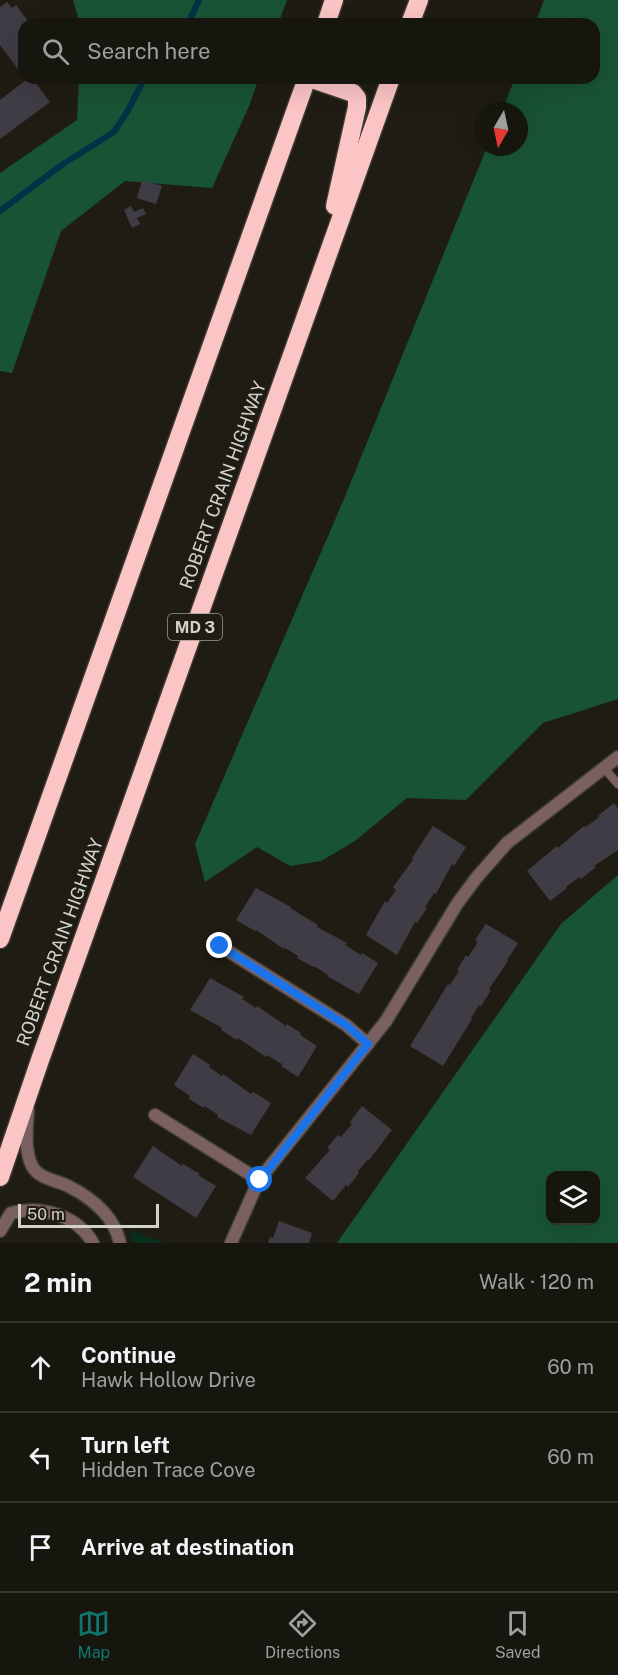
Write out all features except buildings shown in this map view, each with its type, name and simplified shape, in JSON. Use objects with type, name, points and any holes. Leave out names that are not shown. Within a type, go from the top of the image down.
[{"type":"highway","points":[[328,18],[334,0]]},
{"type":"highway","points":[[412,18],[419,0]]},
{"type":"highway","points":[[0,939],[306,84]]},
{"type":"highway","points":[[316,287],[357,107],[357,98],[352,93],[326,84]]},
{"type":"highway","name":"ROBERT CRAIN HIGHWAY","points":[[0,1177],[389,84]]},
{"type":"street","points":[[231,1243],[260,1180],[386,1021],[457,904],[492,858],[507,843],[618,757]]},
{"type":"street","points":[[220,946],[346,1025],[368,1044]]},
{"type":"street","points":[[30,1088],[27,1123],[28,1148],[32,1166],[41,1176],[68,1186],[92,1201],[109,1217],[120,1243]]},
{"type":"street","points":[[155,1115],[260,1180]]},
{"type":"street","points":[[0,1231],[11,1213],[27,1209],[52,1213],[72,1220],[89,1235],[93,1243]]},
{"type":"lane","points":[[604,768],[618,784]]},
{"type":"green space","points":[[73,0],[287,0],[280,18],[78,18]]},
{"type":"green space","points":[[544,0],[618,0],[618,699],[543,723],[466,800],[407,798],[355,841],[321,861],[290,866],[257,847],[205,882],[195,844],[344,499],[483,156],[528,156],[528,102],[506,102],[513,84],[600,84],[600,18],[537,18]]},
{"type":"green space","points":[[79,84],[257,84],[212,188],[125,181],[61,231],[12,373],[0,371],[0,173],[77,120]]},
{"type":"green space","points":[[618,875],[618,1243],[337,1243],[561,924]]},
{"type":"green space","points":[[129,1230],[166,1243],[133,1243]]},
{"type":"waterway","points":[[191,18],[199,0]]},
{"type":"waterway","points":[[0,211],[63,164],[114,132],[142,84]]},
{"type":"route","points":[[220,946],[346,1025],[368,1044],[260,1180]]}]
